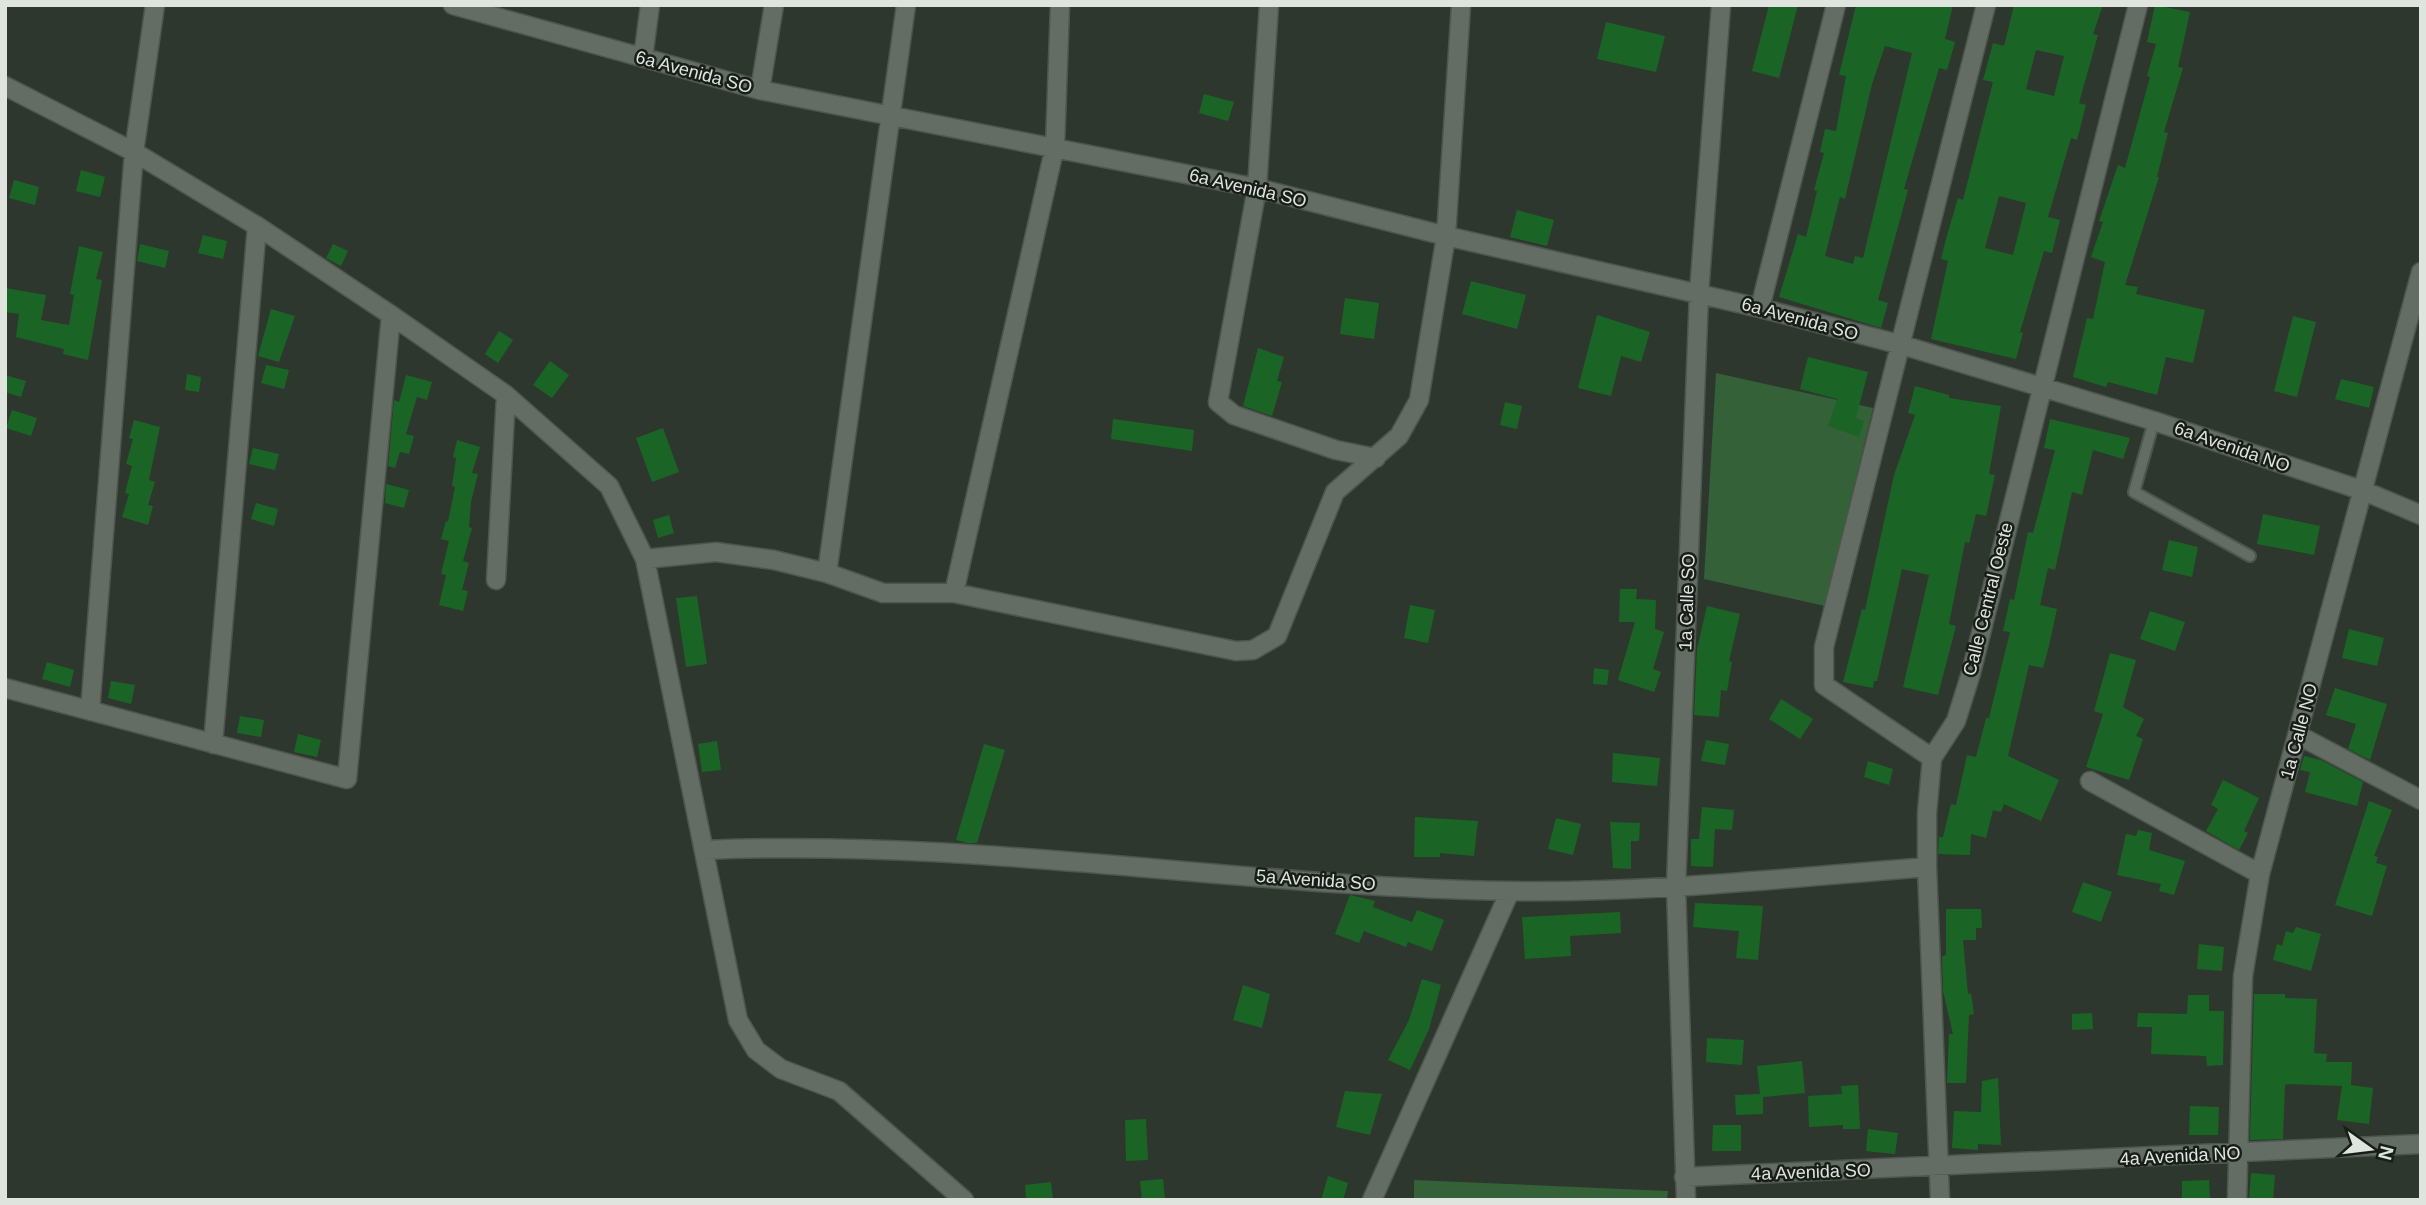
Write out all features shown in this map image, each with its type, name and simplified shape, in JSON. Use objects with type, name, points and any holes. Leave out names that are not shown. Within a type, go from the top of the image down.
[{"type":"street","points":[[90,711],[134,152],[155,5]]},
{"type":"street","name":"6a Avenida SO","points":[[453,5],[760,90],[1055,146],[1257,188],[1446,236],[1760,308],[1902,345],[2041,386]]},
{"type":"street","points":[[643,58],[650,5]]},
{"type":"street","points":[[760,90],[774,5]]},
{"type":"street","points":[[827,573],[906,5]]},
{"type":"street","points":[[954,593],[1055,146],[1060,5]]},
{"type":"street","points":[[1269,5],[1257,188],[1218,402],[1243,418],[1336,450],[1376,458]]},
{"type":"street","points":[[645,559],[716,552],[774,560],[827,573],[883,593],[954,593],[1236,651],[1253,650],[1276,636],[1335,492],[1399,436],[1419,400],[1446,236],[1461,5]]},
{"type":"street","name":"1a Calle SO","points":[[1686,1200],[1676,886],[1699,293],[1721,5]]},
{"type":"street","points":[[1760,308],[1836,5]]},
{"type":"street","points":[[1932,758],[1824,685],[1824,647],[1986,5]]},
{"type":"street","name":"Calle Central Oeste","points":[[1940,1200],[1927,867],[1927,813],[1932,758],[1956,721],[1971,673],[2138,5]]},
{"type":"street","points":[[5,86],[134,152],[257,226],[506,395],[609,486],[645,559],[706,850],[738,1020],[756,1050],[781,1069],[839,1091],[964,1200]]},
{"type":"street","points":[[213,744],[257,226]]},
{"type":"street","name":"1a Calle NO","points":[[2237,1200],[2236,1154],[2243,976],[2260,874],[2421,272]]},
{"type":"street","points":[[5,688],[347,779],[391,315]]},
{"type":"street","name":"6a Avenida NO","points":[[2041,386],[2364,491],[2421,515]]},
{"type":"street","points":[[496,580],[506,395]]},
{"type":"street","points":[[2298,735],[2421,800]]},
{"type":"street","points":[[2090,781],[2260,874]]},
{"type":"street","name":"5a Avenida SO","points":[[706,850],[800,845],[1338,883],[1510,891],[1676,886],[1927,867]]},
{"type":"street","points":[[1372,1200],[1510,891]]},
{"type":"street","name":"4a Avenida NO","points":[[1938,1167],[2421,1144]]},
{"type":"street","name":"4a Avenida SO","points":[[1684,1177],[1938,1167]]},
{"type":"lane","points":[[2154,421],[2134,492],[2250,556]]},
{"type":"green space","points":[[1716,373],[1873,408],[1825,606],[1704,579]]},
{"type":"green space","points":[[1414,1180],[1668,1191],[1667,1200],[1414,1200]]},
{"type":"building","points":[[1769,5],[1798,5],[1779,78],[1752,71]]},
{"type":"building","points":[[1856,5],[1953,5],[1945,39],[1955,42],[1947,70],[1939,68],[1904,189],[1908,190],[1878,300],[1888,303],[1881,328],[1779,297],[1798,234],[1806,237],[1824,153],[1820,152],[1825,129],[1836,131],[1846,76],[1839,75]],"holes":[[[1885,46],[1912,53],[1863,258],[1855,256],[1853,264],[1825,256],[1840,197],[1845,199],[1872,84]]]},
{"type":"building","points":[[2014,5],[2103,5],[2093,34],[2098,35],[2079,103],[2086,105],[2077,140],[2071,138],[2048,217],[2060,220],[2052,253],[2044,251],[2020,332],[2023,333],[2016,359],[1931,339],[1948,261],[1941,259],[1958,198],[1963,200],[1993,82],[1983,80],[1993,43],[2004,46]],"holes":[[[2036,50],[2064,56],[2054,96],[2026,89]],[[1999,196],[2026,203],[2013,255],[1985,248]]]},
{"type":"building","points":[[2155,5],[2190,12],[2178,67],[2183,68],[2164,132],[2168,133],[2159,177],[2125,285],[2138,287],[2136,294],[2205,310],[2193,363],[2166,357],[2157,395],[2108,382],[2106,387],[2073,377],[2087,318],[2093,319],[2105,262],[2091,257],[2103,222],[2099,221],[2118,165],[2125,168],[2150,77],[2147,76],[2156,44],[2147,42]]},
{"type":"building","points":[[1606,22],[1665,36],[1656,72],[1597,59]]},
{"type":"building","points":[[1204,94],[1234,102],[1228,121],[1199,113]]},
{"type":"building","points":[[81,170],[105,177],[100,197],[76,191]]},
{"type":"building","points":[[14,180],[39,187],[35,205],[9,198]]},
{"type":"building","points":[[1517,210],[1554,220],[1547,246],[1510,237]]},
{"type":"building","points":[[203,235],[227,241],[223,259],[198,253]]},
{"type":"building","points":[[140,244],[169,251],[165,268],[137,261]]},
{"type":"building","points":[[333,244],[348,251],[341,266],[326,258]]},
{"type":"building","points":[[79,246],[103,252],[96,279],[102,280],[88,360],[63,354],[64,349],[16,337],[19,314],[5,312],[5,288],[46,295],[41,320],[69,325],[74,295],[70,294]]},
{"type":"building","points":[[1471,281],[1526,295],[1517,329],[1462,314]]},
{"type":"building","points":[[1345,298],[1379,303],[1374,339],[1340,334]]},
{"type":"building","points":[[271,309],[295,316],[279,362],[258,356]]},
{"type":"building","points":[[1597,315],[1650,332],[1641,362],[1621,356],[1611,396],[1578,388]]},
{"type":"building","points":[[2293,316],[2316,322],[2297,397],[2274,391]]},
{"type":"building","points":[[499,331],[513,340],[498,363],[485,354]]},
{"type":"building","points":[[1258,348],[1284,357],[1277,381],[1282,382],[1272,416],[1243,406]]},
{"type":"building","points":[[1808,357],[1868,372],[1856,418],[1864,421],[1859,437],[1828,426],[1837,399],[1800,389]]},
{"type":"building","points":[[550,361],[569,375],[552,398],[533,385]]},
{"type":"building","points":[[266,365],[289,370],[284,389],[261,383]]},
{"type":"building","points":[[187,374],[201,377],[199,392],[185,390]]},
{"type":"building","points":[[5,375],[26,381],[21,397],[5,392]]},
{"type":"building","points":[[406,375],[432,382],[427,400],[417,397],[406,434],[414,436],[409,454],[400,452],[395,468],[388,466],[394,400],[399,402]]},
{"type":"building","points":[[2341,379],[2374,387],[2369,408],[2335,399]]},
{"type":"building","points":[[1915,386],[1949,395],[1949,398],[2001,406],[1989,474],[1995,475],[1986,516],[1976,514],[1969,543],[1965,542],[1949,624],[1956,626],[1938,695],[1903,687],[1929,575],[1902,569],[1877,681],[1874,681],[1873,688],[1843,682],[1862,609],[1865,610],[1894,475],[1915,415],[1908,413]]},
{"type":"building","points":[[1505,402],[1522,406],[1517,429],[1500,425]]},
{"type":"building","points":[[12,410],[37,418],[31,436],[6,428]]},
{"type":"building","points":[[1113,419],[1194,430],[1192,451],[1111,439]]},
{"type":"building","points":[[2050,419],[2130,438],[2123,459],[2093,450],[2082,495],[2072,492],[2055,570],[2048,568],[2040,605],[2057,609],[2048,650],[2043,668],[2029,665],[2008,756],[2059,780],[2041,821],[2004,804],[2001,812],[1993,810],[1986,838],[1971,834],[1970,855],[1938,854],[1939,837],[1943,837],[1951,804],[1956,805],[1967,755],[1976,757],[1986,718],[1989,718],[2010,632],[2003,631],[2010,599],[2014,600],[2028,532],[2033,533],[2055,450],[2044,448]]},
{"type":"building","points":[[134,420],[160,427],[149,480],[155,482],[148,505],[153,506],[148,525],[122,517],[129,494],[125,493],[132,466],[126,464],[133,439],[129,438]]},
{"type":"building","points":[[663,428],[679,472],[652,482],[636,438]]},
{"type":"building","points":[[457,440],[480,447],[472,473],[478,474],[471,502],[469,527],[472,528],[463,561],[469,563],[462,590],[468,591],[463,611],[439,605],[446,575],[441,574],[449,541],[441,539],[446,521],[448,522],[455,487],[452,486],[456,458],[453,457]]},
{"type":"building","points":[[253,448],[279,454],[275,470],[249,464]]},
{"type":"building","points":[[386,484],[409,490],[404,508],[385,503]]},
{"type":"building","points":[[256,503],[278,509],[274,526],[251,519]]},
{"type":"building","points":[[2263,514],[2320,526],[2314,555],[2257,544]]},
{"type":"building","points":[[669,515],[674,533],[658,538],[653,520]]},
{"type":"building","points":[[2169,540],[2198,547],[2192,577],[2162,570]]},
{"type":"building","points":[[1620,589],[1637,589],[1636,599],[1656,600],[1655,629],[1664,632],[1653,669],[1661,672],[1654,692],[1618,680],[1635,622],[1619,622]]},
{"type":"building","points":[[697,596],[707,664],[686,667],[676,598]]},
{"type":"building","points":[[1410,605],[1435,610],[1428,643],[1404,638]]},
{"type":"building","points":[[1707,606],[1740,614],[1729,661],[1732,662],[1727,691],[1721,690],[1719,717],[1694,715],[1697,649]]},
{"type":"building","points":[[2150,611],[2185,622],[2175,651],[2140,639]]},
{"type":"building","points":[[2349,629],[2384,638],[2377,666],[2342,658]]},
{"type":"building","points":[[2110,653],[2136,660],[2123,707],[2144,719],[2136,736],[2143,739],[2129,780],[2086,767],[2103,714],[2094,711]]},
{"type":"building","points":[[47,662],[74,670],[70,687],[42,679]]},
{"type":"building","points":[[1594,668],[1609,670],[1607,685],[1593,684]]},
{"type":"building","points":[[111,681],[135,685],[131,704],[108,698]]},
{"type":"building","points":[[2335,688],[2387,704],[2370,760],[2348,749],[2356,724],[2326,715]]},
{"type":"building","points":[[1781,699],[1813,719],[1800,739],[1769,719]]},
{"type":"building","points":[[240,716],[264,720],[261,737],[237,733]]},
{"type":"building","points":[[298,734],[321,740],[317,757],[294,752]]},
{"type":"building","points":[[1706,740],[1729,744],[1725,765],[1701,761]]},
{"type":"building","points":[[717,741],[721,770],[702,772],[698,744]]},
{"type":"building","points":[[984,744],[1005,750],[977,843],[968,843],[956,840]]},
{"type":"building","points":[[1613,753],[1660,758],[1657,786],[1612,782]]},
{"type":"building","points":[[2304,756],[2321,760],[2363,782],[2357,806],[2305,792],[2310,772],[2300,770]]},
{"type":"building","points":[[1868,761],[1893,769],[1889,785],[1864,777]]},
{"type":"building","points":[[2223,780],[2259,798],[2244,831],[2248,833],[2239,850],[2206,831],[2218,809],[2211,805]]},
{"type":"building","points":[[2369,801],[2392,810],[2374,856],[2378,857],[2376,863],[2387,866],[2372,916],[2335,905]]},
{"type":"building","points":[[1702,807],[1734,810],[1732,830],[1715,829],[1713,867],[1691,866],[1691,839],[1699,839]]},
{"type":"building","points":[[1415,817],[1478,821],[1474,856],[1440,853],[1440,857],[1414,857]]},
{"type":"building","points":[[1556,818],[1581,824],[1573,855],[1548,849]]},
{"type":"building","points":[[1610,822],[1640,823],[1639,841],[1631,841],[1631,869],[1613,868]]},
{"type":"building","points":[[2138,830],[2152,833],[2149,850],[2185,861],[2174,895],[2159,891],[2161,884],[2117,875],[2126,834],[2136,836]]},
{"type":"building","points":[[2083,882],[2112,892],[2101,922],[2072,912]]},
{"type":"building","points":[[1350,895],[1375,901],[1373,907],[1412,922],[1417,910],[1444,920],[1432,951],[1408,942],[1406,947],[1364,931],[1359,943],[1335,934]]},
{"type":"building","points":[[1695,903],[1763,906],[1758,960],[1736,958],[1739,931],[1693,927]]},
{"type":"building","points":[[1946,909],[1981,909],[1982,928],[1976,928],[1976,940],[1963,940],[1968,994],[1971,993],[1974,1014],[1969,1015],[1966,1083],[1947,1083],[1949,1034],[1953,1034],[1943,991],[1942,956],[1946,955]]},
{"type":"building","points":[[1620,912],[1621,933],[1570,936],[1571,956],[1525,959],[1522,917]]},
{"type":"building","points":[[2296,927],[2321,934],[2311,971],[2273,960],[2277,944],[2282,946],[2286,931],[2293,933]]},
{"type":"building","points":[[2199,944],[2224,947],[2222,971],[2197,969]]},
{"type":"building","points":[[1422,979],[1441,985],[1429,1029],[1410,1070],[1388,1060],[1409,1020]]},
{"type":"building","points":[[1243,985],[1270,994],[1262,1028],[1233,1020]]},
{"type":"building","points":[[2254,994],[2285,994],[2285,998],[2317,999],[2314,1053],[2327,1054],[2326,1062],[2352,1062],[2351,1085],[2373,1088],[2369,1124],[2337,1120],[2342,1086],[2288,1084],[2285,1085],[2283,1139],[2250,1140]]},
{"type":"building","points":[[2188,995],[2209,995],[2209,1011],[2224,1011],[2223,1065],[2207,1066],[2206,1056],[2151,1054],[2152,1027],[2137,1027],[2138,1013],[2187,1014]]},
{"type":"building","points":[[2092,1013],[2093,1029],[2072,1030],[2072,1014]]},
{"type":"building","points":[[1707,1038],[1744,1040],[1742,1065],[1706,1062]]},
{"type":"building","points":[[1802,1061],[1805,1093],[1763,1097],[1763,1114],[1736,1115],[1735,1095],[1760,1094],[1757,1066]]},
{"type":"building","points":[[1998,1078],[2001,1145],[1978,1144],[1978,1150],[1952,1148],[1954,1111],[1981,1112],[1982,1081]]},
{"type":"building","points":[[1858,1085],[1860,1129],[1843,1129],[1843,1125],[1809,1127],[1808,1096],[1842,1094],[1841,1086]]},
{"type":"building","points":[[1345,1091],[1382,1094],[1370,1135],[1336,1127]]},
{"type":"building","points":[[2190,1106],[2219,1107],[2218,1135],[2189,1135]]},
{"type":"building","points":[[1146,1119],[1148,1160],[1126,1161],[1125,1120]]},
{"type":"building","points":[[1713,1125],[1741,1125],[1741,1151],[1712,1151]]},
{"type":"building","points":[[1868,1129],[1898,1133],[1895,1154],[1866,1151]]},
{"type":"building","points":[[2251,1173],[2275,1175],[2273,1200],[2249,1200]]},
{"type":"building","points":[[1328,1176],[1348,1183],[1343,1200],[1321,1200]]},
{"type":"building","points":[[1163,1179],[1165,1200],[1142,1200],[1140,1181]]},
{"type":"building","points":[[2209,1180],[2210,1200],[2182,1200],[2182,1181]]},
{"type":"building","points":[[1051,1182],[1053,1200],[1026,1200],[1025,1185]]}]
